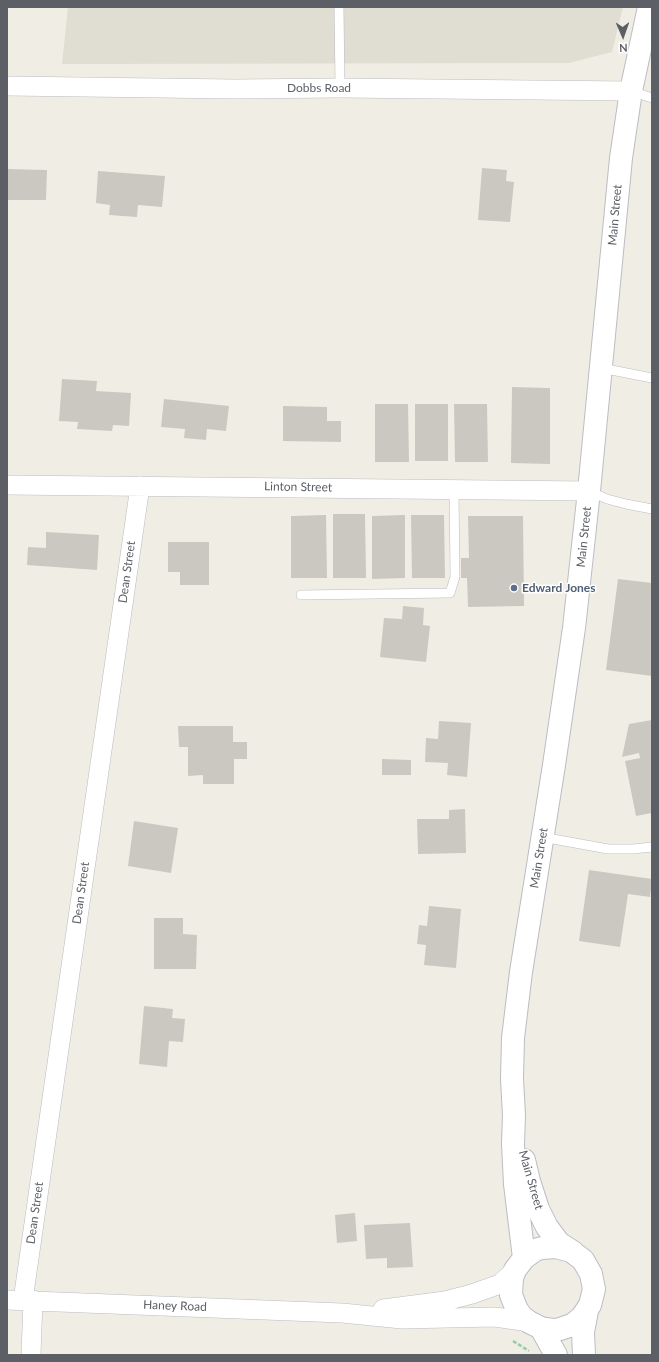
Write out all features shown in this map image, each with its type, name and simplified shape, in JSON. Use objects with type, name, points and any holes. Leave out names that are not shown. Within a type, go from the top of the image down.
[{"type":"main road","name":"Main Street","points":[[584,1355],[583,1332],[587,1311],[593,1297],[593,1281],[583,1260],[559,1243],[547,1227],[538,1208],[529,1181],[516,1123],[512,1079],[513,1038],[521,972],[572,635],[589,491],[621,158],[632,91],[649,7]]},
{"type":"main road","name":"Main Street","points":[[516,1123],[513,1144],[519,1264],[511,1282],[511,1296],[517,1310],[535,1325],[556,1355]]},
{"type":"main road","points":[[519,1264],[535,1250],[549,1247],[564,1248],[577,1255]]},
{"type":"main road","points":[[535,1325],[554,1330],[566,1327],[578,1321],[587,1311]]},
{"type":"street","name":"Dobbs Road","points":[[7,86],[632,91]]},
{"type":"street","name":"Linton Street","points":[[7,485],[589,491]]},
{"type":"street","name":"Dean Street","points":[[31,1355],[21,1300],[140,486]]},
{"type":"street","name":"Haney Road","points":[[342,1313],[445,1301],[472,1294],[500,1284],[519,1264]]},
{"type":"street","name":"Haney Road","points":[[21,1300],[342,1313],[402,1319],[495,1317],[535,1325]]},
{"type":"lane","points":[[339,7],[340,88]]},
{"type":"lane","points":[[632,91],[652,98]]},
{"type":"lane","points":[[601,368],[652,378]]},
{"type":"lane","points":[[301,595],[450,593],[455,577],[454,489]]},
{"type":"lane","points":[[589,491],[607,499],[652,509]]},
{"type":"lane","points":[[542,837],[608,849],[652,847]]},
{"type":"shaded area","points":[[68,7],[623,7],[612,52],[569,63],[62,64]]},
{"type":"building","points":[[482,168],[507,170],[506,181],[514,182],[510,222],[478,220]]},
{"type":"building","points":[[7,169],[47,170],[46,200],[7,200]]},
{"type":"building","points":[[98,171],[165,176],[162,207],[138,205],[137,217],[109,215],[110,205],[96,203]]},
{"type":"building","points":[[62,379],[97,381],[96,391],[131,393],[129,426],[113,425],[112,431],[77,429],[78,422],[59,421]]},
{"type":"building","points":[[512,387],[550,388],[550,464],[511,463]]},
{"type":"building","points":[[164,399],[229,406],[226,431],[207,429],[206,440],[184,438],[185,429],[161,427]]},
{"type":"building","points":[[375,404],[408,404],[409,462],[375,462]]},
{"type":"building","points":[[415,404],[448,404],[448,461],[415,461]]},
{"type":"building","points":[[454,404],[487,404],[488,462],[455,462]]},
{"type":"building","points":[[283,406],[327,407],[327,421],[341,421],[341,442],[283,441]]},
{"type":"building","points":[[333,514],[365,514],[366,578],[333,578]]},
{"type":"building","points":[[326,515],[327,578],[291,578],[291,516]]},
{"type":"building","points":[[405,515],[405,578],[372,579],[372,516]]},
{"type":"building","points":[[411,515],[444,515],[445,578],[412,578]]},
{"type":"building","points":[[468,516],[523,516],[524,606],[468,607],[467,578],[461,578],[461,558],[469,558]]},
{"type":"building","points":[[46,532],[99,535],[97,570],[27,565],[28,547],[46,548]]},
{"type":"building","points":[[168,542],[209,542],[209,585],[180,585],[180,572],[168,572]]},
{"type":"building","points":[[618,579],[652,583],[652,676],[606,670]]},
{"type":"building","points":[[403,606],[424,608],[423,625],[430,626],[426,662],[380,657],[384,618],[402,619]]},
{"type":"building","points":[[652,720],[652,813],[636,816],[625,761],[640,758],[639,753],[622,757],[629,724]]},
{"type":"building","points":[[439,721],[471,723],[467,777],[447,775],[448,763],[425,762],[426,738],[438,739]]},
{"type":"building","points":[[178,726],[233,726],[233,742],[247,742],[247,759],[234,759],[234,784],[203,784],[203,775],[188,776],[188,747],[179,747]]},
{"type":"building","points":[[382,759],[411,760],[411,775],[382,775]]},
{"type":"building","points":[[465,809],[466,853],[418,854],[417,819],[449,819],[449,810]]},
{"type":"building","points":[[134,821],[178,828],[171,873],[128,866]]},
{"type":"building","points":[[589,870],[652,879],[650,897],[628,894],[620,947],[579,941]]},
{"type":"building","points":[[429,906],[461,909],[456,968],[424,965],[426,945],[417,944],[419,925],[427,926]]},
{"type":"building","points":[[154,918],[183,918],[183,934],[197,935],[196,969],[154,969]]},
{"type":"building","points":[[144,1006],[173,1009],[172,1018],[185,1019],[183,1042],[169,1041],[167,1067],[139,1064]]},
{"type":"building","points":[[355,1213],[357,1241],[337,1243],[335,1215]]},
{"type":"building","points":[[410,1223],[413,1267],[387,1268],[387,1258],[366,1259],[364,1225]]},
{"type":"place","name":"Edward Jones","points":[[514,588]]}]
